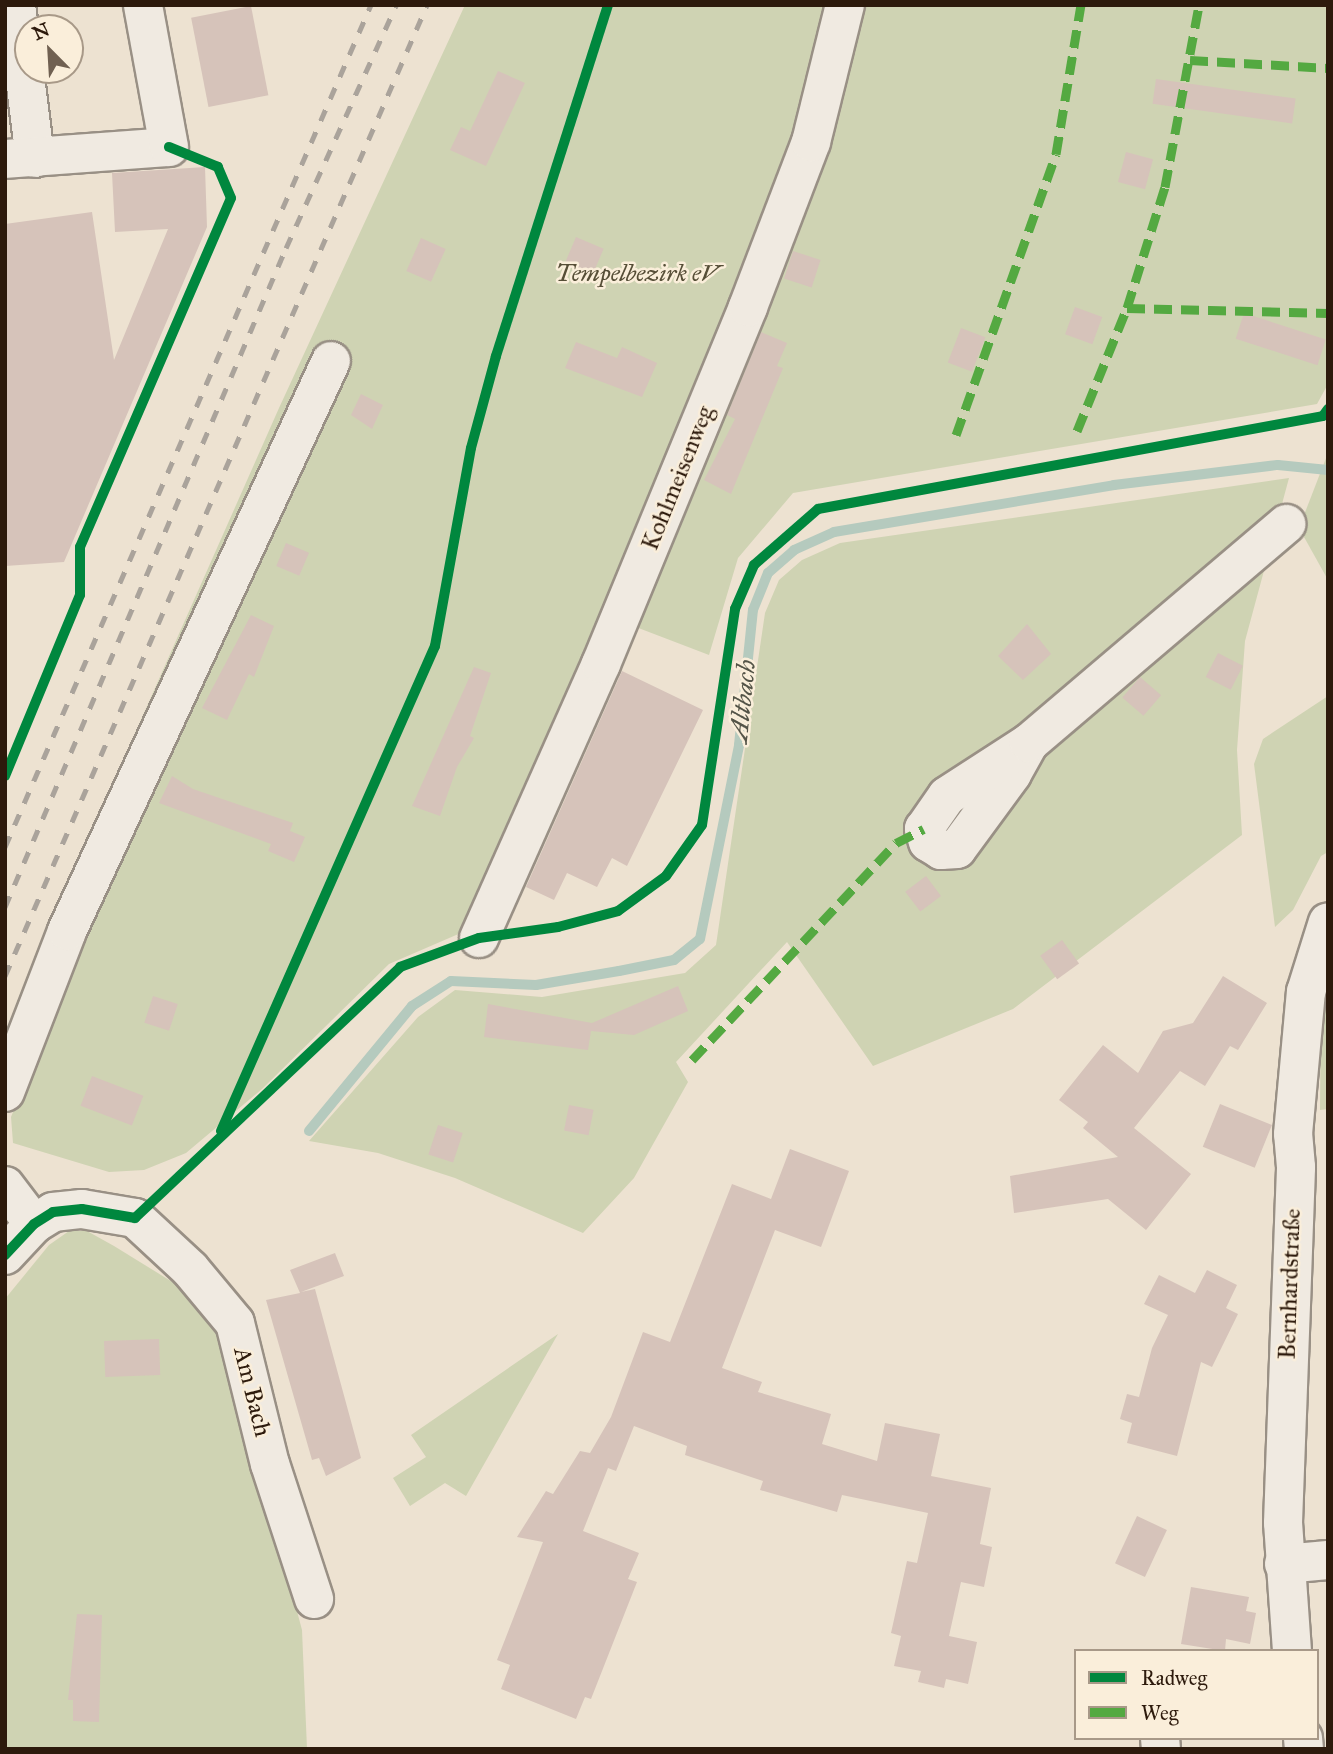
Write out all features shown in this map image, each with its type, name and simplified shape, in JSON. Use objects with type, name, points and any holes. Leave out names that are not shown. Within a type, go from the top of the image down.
[{"type":"street","points":[[16,5],[20,159],[169,147],[143,5]]},
{"type":"street","name":"Kohlmeisenweg","points":[[479,939],[601,664],[748,307],[811,142],[845,5]]},
{"type":"street","points":[[5,1092],[66,931],[331,361]]},
{"type":"street","points":[[1029,743],[1286,524]]},
{"type":"street","name":"Bernhardstraße","points":[[1292,1649],[1283,1564],[1294,1121],[1306,992],[1328,922]]},
{"type":"street","points":[[5,1186],[34,1224],[5,1255]]},
{"type":"street","name":"Am Bach","points":[[34,1224],[53,1212],[82,1209],[135,1218],[190,1269],[235,1323],[270,1464],[314,1599]]},
{"type":"street","points":[[1283,1564],[1328,1560]]},
{"type":"green space","name":"Tempelbezirk eV","points":[[465,5],[1328,5],[1328,384],[1317,404],[793,493],[738,558],[709,655],[628,624],[470,929],[389,964],[262,1089],[186,1153],[144,1170],[109,1172],[13,1143],[11,1117],[77,951],[39,950],[279,408]]},
{"type":"green space","points":[[1328,453],[1328,580],[1299,528]]},
{"type":"green space","points":[[1289,478],[1245,641],[1237,750],[1242,835],[1013,1009],[873,1066],[787,942],[676,1062],[688,1082],[634,1178],[583,1233],[455,1178],[378,1153],[309,1141],[418,1017],[455,990],[542,997],[685,973],[716,945],[765,613],[779,580],[802,560],[840,543]]},
{"type":"green space","points":[[1328,696],[1328,852],[1321,856],[1293,910],[1275,927],[1254,764],[1263,739]]},
{"type":"green space","points":[[1328,997],[1328,1109],[1320,1110],[1321,998]]},
{"type":"green space","points":[[69,1231],[87,1231],[114,1246],[174,1283],[220,1321],[302,1630],[307,1749],[5,1749],[5,1299],[49,1245]]},
{"type":"green space","points":[[558,1334],[466,1496],[445,1483],[410,1506],[393,1478],[426,1457],[411,1435]]},
{"type":"building","points":[[251,6],[268,95],[208,107],[191,18]]},
{"type":"building","points":[[498,71],[525,83],[486,166],[450,150],[461,127],[470,131]]},
{"type":"building","points":[[1156,79],[1296,99],[1292,123],[1153,104]]},
{"type":"building","points":[[1126,152],[1153,159],[1145,189],[1118,182]]},
{"type":"building","points":[[205,167],[207,227],[64,562],[5,566],[5,224],[92,212],[114,360],[168,229],[115,232],[112,173]]},
{"type":"building","points":[[576,237],[604,249],[592,275],[565,264]]},
{"type":"building","points":[[421,238],[446,249],[431,282],[406,271]]},
{"type":"building","points":[[793,251],[821,260],[812,288],[784,279]]},
{"type":"building","points":[[1075,307],[1102,317],[1092,344],[1065,334]]},
{"type":"building","points":[[1244,313],[1326,340],[1317,365],[1236,339]]},
{"type":"building","points":[[961,328],[985,337],[972,372],[948,363]]},
{"type":"building","points":[[761,332],[787,343],[777,366],[783,368],[731,494],[704,480],[735,419],[727,415]]},
{"type":"building","points":[[576,342],[617,358],[622,347],[657,363],[642,397],[565,368]]},
{"type":"building","points":[[361,394],[383,405],[372,429],[351,415]]},
{"type":"building","points":[[286,543],[309,553],[299,576],[276,566]]},
{"type":"building","points":[[251,615],[274,626],[254,677],[249,674],[227,720],[202,708]]},
{"type":"building","points":[[1027,624],[1051,654],[1023,680],[998,656]]},
{"type":"building","points":[[1218,653],[1243,666],[1231,690],[1206,677]]},
{"type":"building","points":[[474,667],[491,673],[470,736],[474,738],[457,767],[440,816],[412,806]]},
{"type":"building","points":[[622,671],[703,710],[627,866],[612,858],[597,887],[567,873],[554,900],[526,887]]},
{"type":"building","points":[[1140,677],[1161,695],[1143,716],[1122,697]]},
{"type":"building","points":[[172,776],[193,789],[293,823],[290,831],[305,837],[294,862],[268,851],[271,844],[159,803]]},
{"type":"building","points":[[926,876],[941,896],[920,912],[905,892]]},
{"type":"building","points":[[1062,940],[1079,963],[1057,979],[1040,956]]},
{"type":"building","points":[[1223,976],[1267,1003],[1238,1050],[1230,1046],[1205,1086],[1180,1071],[1134,1128],[1191,1174],[1146,1230],[1108,1199],[1014,1213],[1010,1176],[1118,1157],[1083,1128],[1088,1122],[1059,1100],[1103,1045],[1138,1073],[1163,1031],[1193,1023]]},
{"type":"building","points":[[678,986],[688,1011],[634,1035],[591,1031],[588,1050],[484,1037],[488,1004],[592,1023]]},
{"type":"building","points":[[153,996],[178,1004],[169,1031],[144,1023]]},
{"type":"building","points":[[92,1076],[143,1096],[132,1126],[81,1106]]},
{"type":"building","points":[[1220,1104],[1272,1125],[1255,1168],[1203,1147]]},
{"type":"building","points":[[569,1105],[594,1110],[589,1135],[564,1131]]},
{"type":"building","points":[[438,1125],[463,1133],[453,1163],[428,1154]]},
{"type":"building","points":[[790,1149],[849,1171],[821,1247],[775,1230],[722,1368],[762,1382],[758,1392],[831,1414],[822,1444],[877,1461],[885,1423],[940,1434],[931,1476],[991,1488],[980,1544],[992,1547],[984,1587],[961,1582],[949,1636],[977,1642],[968,1684],[946,1679],[944,1688],[918,1682],[921,1671],[894,1666],[901,1636],[891,1633],[907,1561],[917,1563],[928,1513],[842,1495],[837,1512],[760,1490],[763,1481],[685,1455],[687,1446],[634,1426],[616,1471],[608,1468],[583,1531],[639,1553],[628,1579],[637,1582],[591,1699],[585,1697],[576,1719],[501,1689],[510,1665],[497,1660],[543,1542],[517,1537],[546,1491],[553,1494],[580,1451],[590,1453],[611,1417],[643,1332],[670,1342],[732,1184],[771,1199]]},
{"type":"building","points":[[335,1253],[344,1276],[301,1292],[315,1289],[361,1458],[326,1476],[319,1458],[312,1460],[266,1300],[300,1293],[290,1270]]},
{"type":"building","points":[[1207,1270],[1237,1285],[1226,1308],[1238,1314],[1212,1367],[1201,1362],[1177,1456],[1127,1443],[1132,1423],[1120,1419],[1127,1394],[1139,1397],[1152,1348],[1168,1315],[1144,1304],[1159,1275],[1195,1293]]},
{"type":"building","points":[[159,1339],[160,1375],[105,1377],[104,1341]]},
{"type":"building","points":[[1137,1516],[1167,1530],[1145,1577],[1115,1563]]},
{"type":"building","points":[[1191,1587],[1249,1597],[1246,1611],[1256,1613],[1250,1644],[1226,1639],[1225,1649],[1212,1649],[1181,1644]]},
{"type":"building","points":[[77,1614],[102,1615],[99,1722],[73,1721],[73,1700],[68,1700]]},
{"type":"waterway","name":"Altbach","points":[[309,1131],[412,1006],[451,981],[536,985],[674,960],[700,939],[739,745],[753,610],[768,573],[794,550],[834,532],[1114,485],[1278,465],[1328,470]]},
{"type":"railway","points":[[5,847],[371,5]]},
{"type":"railway","points":[[5,907],[286,248],[396,5]]},
{"type":"railway","points":[[5,976],[427,5]]},
{"type":"marked path","points":[[956,435],[1056,154],[1081,5]]},
{"type":"marked path","points":[[1077,431],[1127,308],[1165,187],[1199,5]]},
{"type":"marked path","points":[[1190,60],[1328,68]]},
{"type":"marked path","points":[[1127,308],[1328,313]]},
{"type":"marked path","points":[[692,1060],[896,843],[924,829]]},
{"type":"cycle path","points":[[221,1131],[435,646],[471,448],[496,356],[608,5]]},
{"type":"cycle path","points":[[5,776],[80,595],[80,547],[231,198],[218,167],[169,147]]},
{"type":"cycle path","points":[[5,1255],[34,1224],[53,1212],[82,1209],[135,1218],[400,967],[479,938],[558,927],[618,911],[666,876],[702,825],[735,609],[754,565],[818,509],[1323,416],[1328,409]]}]
